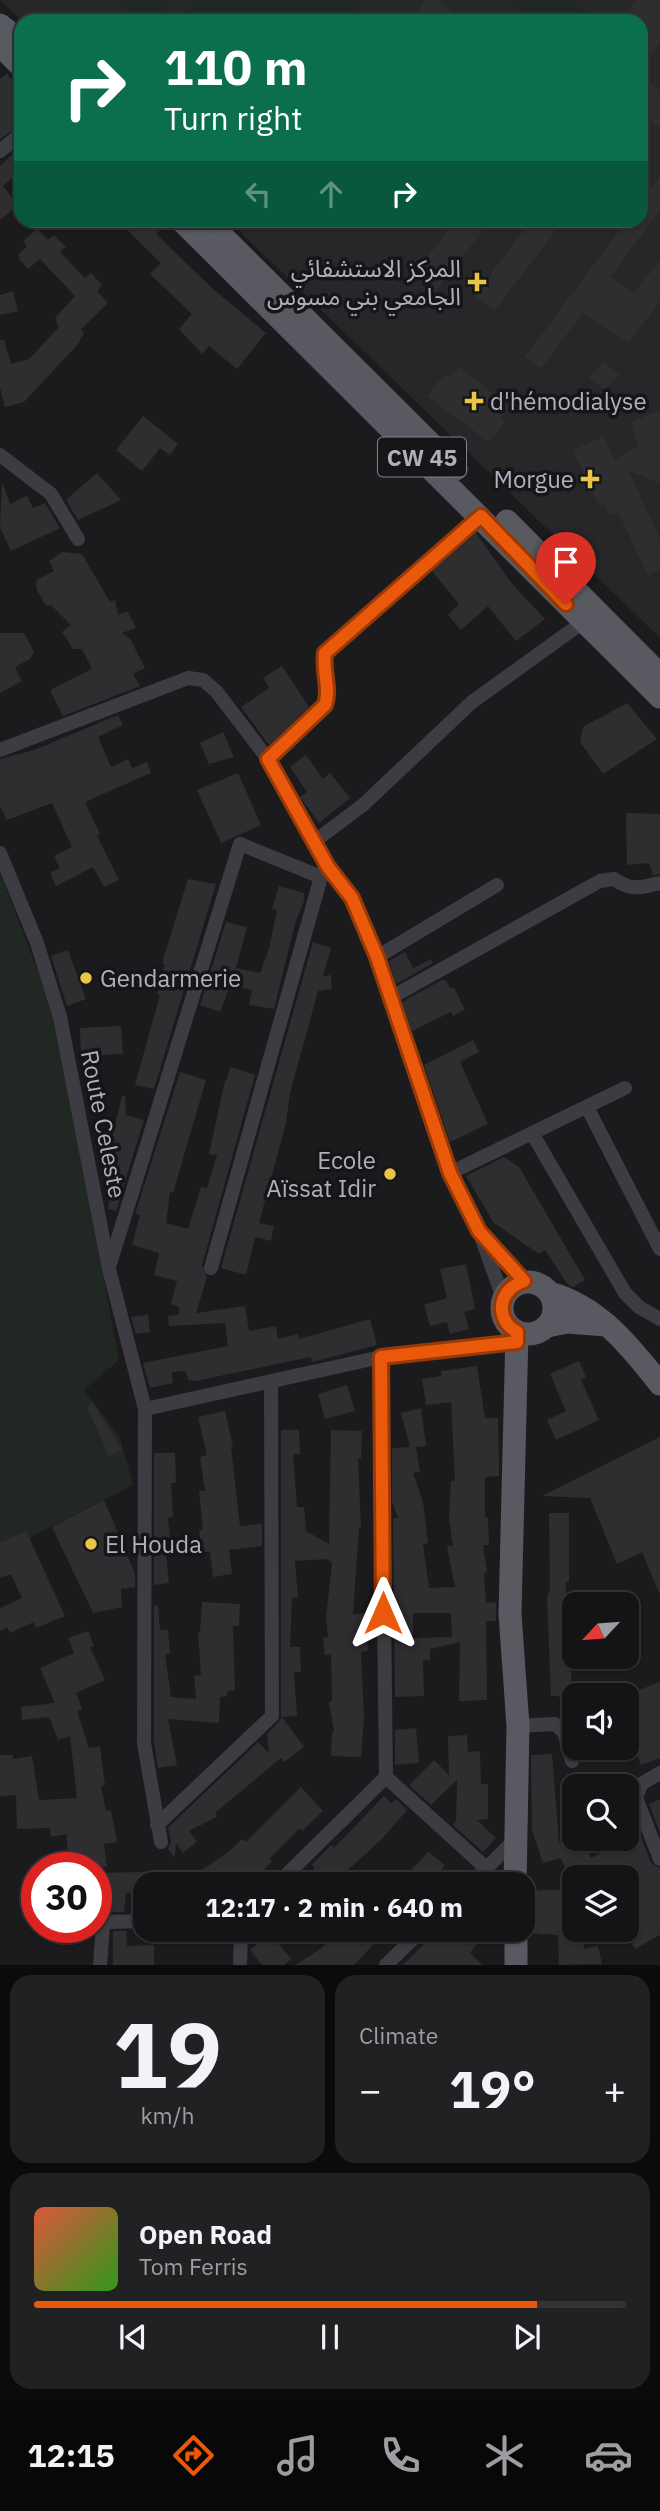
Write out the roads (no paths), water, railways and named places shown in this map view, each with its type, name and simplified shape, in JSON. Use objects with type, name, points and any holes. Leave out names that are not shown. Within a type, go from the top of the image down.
[{"type":"main road","points":[[0,25],[14,36]]},
{"type":"main road","points":[[0,45],[14,59]]},
{"type":"main road","name":"CW 45","points":[[188,228],[481,516],[660,697]]},
{"type":"main road","name":"CW 45","points":[[214,228],[660,675]]},
{"type":"main road","points":[[515,1872],[517,1726],[510,1614],[517,1337],[502,1315],[503,1298],[511,1287],[524,1281],[543,1286],[550,1293],[554,1304],[547,1326]]},
{"type":"main road","points":[[550,1293],[575,1301],[607,1325],[660,1384]]},
{"type":"main road","points":[[517,1337],[567,1322],[607,1325]]},
{"type":"main road","points":[[516,1942],[516,1965]]},
{"type":"street","points":[[0,151],[14,140]]},
{"type":"street","points":[[0,455],[51,494],[78,539]]},
{"type":"street","points":[[268,759],[325,705],[329,694],[322,668],[325,653],[481,516]]},
{"type":"street","points":[[315,841],[363,805],[472,702],[583,622]]},
{"type":"street","points":[[0,750],[188,678],[203,680],[216,691],[268,759],[315,841],[324,872],[211,1268]]},
{"type":"street","points":[[109,1269],[240,844],[324,872],[352,898],[377,957],[450,1173],[479,1231],[503,1298]]},
{"type":"street","name":"Route Celeste","points":[[0,853],[37,943],[60,1017],[109,1269],[145,1409],[144,1744],[161,1842]]},
{"type":"street","points":[[390,998],[600,881],[614,879],[628,889],[660,883]]},
{"type":"street","points":[[377,957],[497,885]]},
{"type":"street","points":[[450,1173],[625,1088]]},
{"type":"street","points":[[587,1107],[660,1249]]},
{"type":"street","points":[[532,1133],[625,1293],[639,1307],[660,1319]]},
{"type":"street","points":[[479,1231],[524,1281]]},
{"type":"street","points":[[145,1409],[381,1357],[517,1337]]},
{"type":"street","points":[[289,1872],[386,1777],[381,1357]]},
{"type":"street","points":[[157,1825],[272,1716],[271,1381]]},
{"type":"street","points":[[517,1726],[555,1724],[564,1732],[572,1761]]},
{"type":"street","points":[[660,1773],[641,1784],[636,1798],[660,1859]]},
{"type":"street","points":[[386,1777],[486,1868]]},
{"type":"street","points":[[482,1872],[515,1840]]},
{"type":"street","points":[[100,1965],[103,1926],[108,1923],[133,1922]]},
{"type":"street","points":[[240,1965],[241,1942]]},
{"type":"street","points":[[386,1965],[410,1942]]},
{"type":"place","name":"المركز الاستشفائي الجامعي بني مسوس","points":[[477,282]]},
{"type":"place","name":"d'hémodialyse","points":[[474,401]]},
{"type":"place","name":"Morgue","points":[[590,479]]},
{"type":"place","name":"Gendarmerie","points":[[86,978]]},
{"type":"place","name":"Ecole Aïssat Idir","points":[[390,1174]]},
{"type":"place","name":"El Houda","points":[[91,1544]]}]
